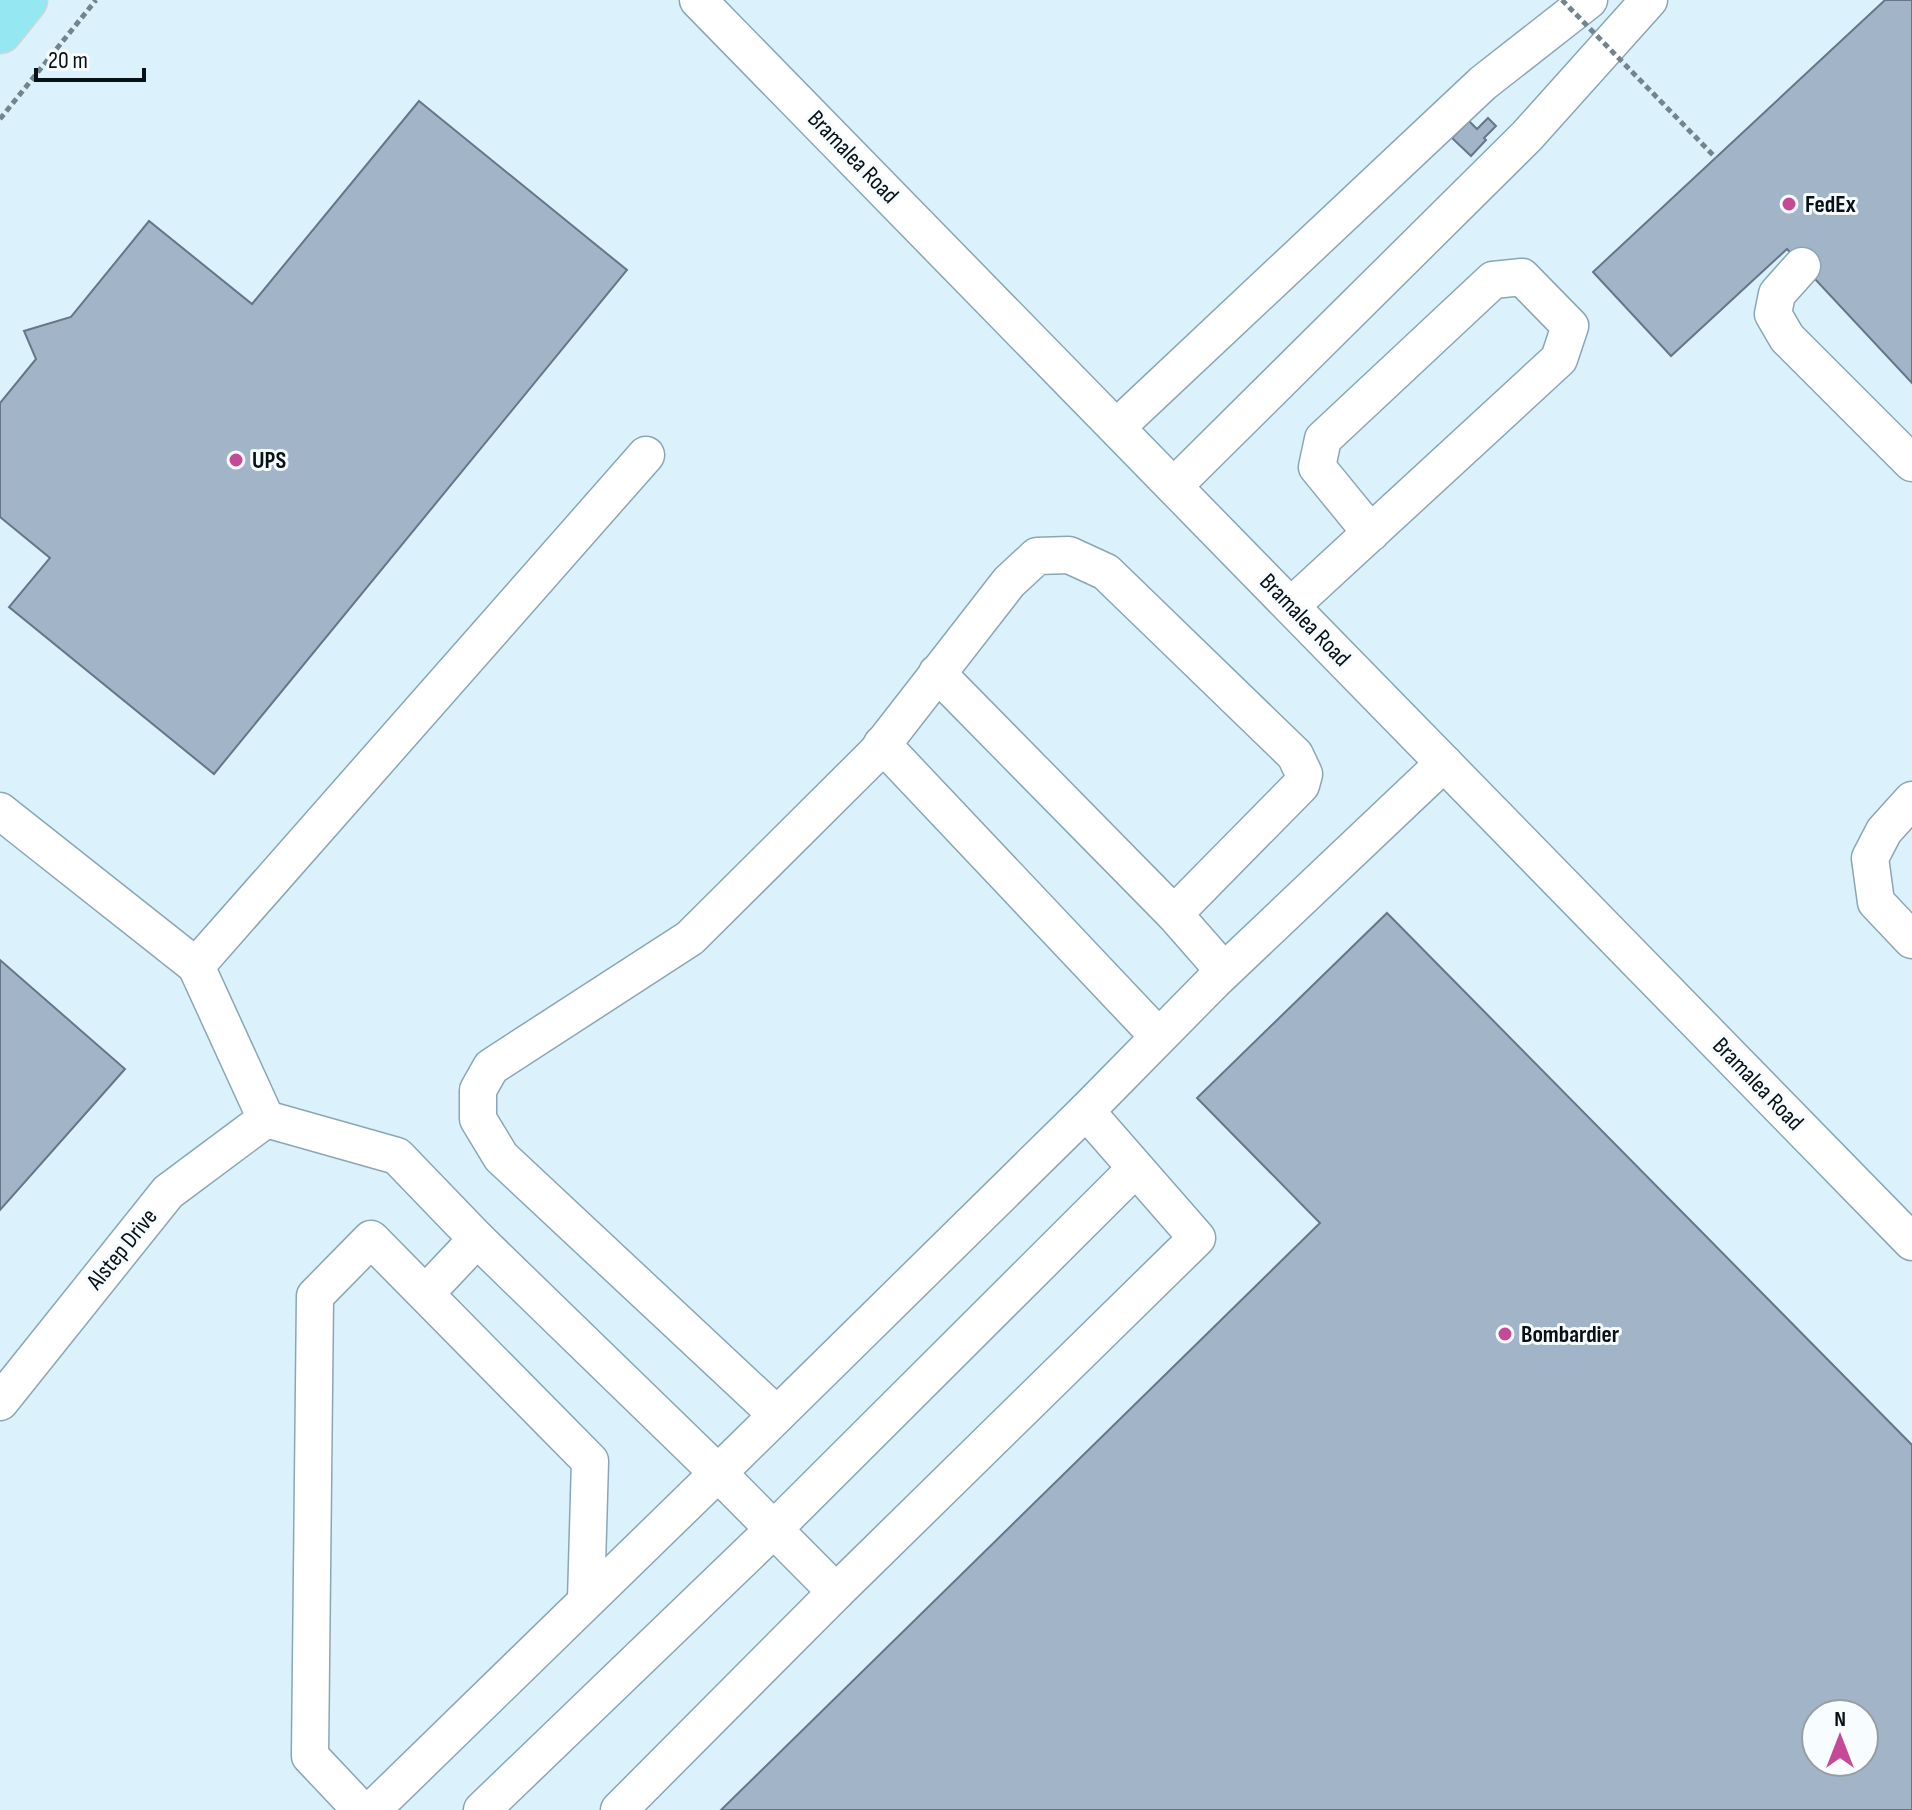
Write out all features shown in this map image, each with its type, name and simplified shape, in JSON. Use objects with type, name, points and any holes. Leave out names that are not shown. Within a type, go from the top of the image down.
[{"type":"main road","points":[[0,31],[25,0]]},
{"type":"street","name":"Bramalea Road","points":[[698,0],[1912,1242]]},
{"type":"street","points":[[1117,427],[1483,83],[1589,0]]},
{"type":"street","points":[[1174,486],[1527,136],[1649,0]]},
{"type":"street","points":[[1802,266],[1777,294],[1773,314],[1787,338],[1912,463]]},
{"type":"street","points":[[1291,606],[1371,533],[1559,359],[1570,326],[1522,277],[1493,280],[1323,439],[1317,467],[1371,533]]},
{"type":"street","points":[[196,966],[646,455]]},
{"type":"street","points":[[777,1415],[501,1157],[478,1119],[478,1090],[491,1067],[690,938],[876,753],[1009,582],[1037,556],[1069,555],[1106,572],[1295,755],[1304,774],[1301,785],[1174,914]]},
{"type":"street","points":[[937,673],[1174,914],[1224,971]]},
{"type":"street","points":[[882,744],[1158,1036]]},
{"type":"street","points":[[372,1810],[1086,1111],[1224,971],[1444,763]]},
{"type":"street","points":[[1912,800],[1884,831],[1870,858],[1876,902],[1912,940]]},
{"type":"street","points":[[0,811],[196,966],[266,1119],[397,1156],[477,1239],[836,1592]]},
{"type":"street","points":[[619,1810],[1197,1238],[1086,1111]]},
{"type":"street","name":"Alstep Drive","points":[[0,1402],[168,1192],[266,1119]]},
{"type":"street","points":[[482,1810],[773,1530],[1135,1169]]},
{"type":"street","points":[[361,1810],[310,1756],[315,1296],[371,1239],[590,1461],[586,1600]]},
{"type":"street","points":[[426,1293],[477,1239]]},
{"type":"path","points":[[0,119],[96,0]]},
{"type":"path","points":[[1562,0],[1716,158]]},
{"type":"building","name":"FedEx","points":[[1885,0],[1912,0],[1912,383],[1787,249],[1671,356],[1593,272]]},
{"type":"building","name":"UPS","points":[[419,101],[627,270],[214,774],[9,607],[50,558],[0,517],[0,403],[36,359],[24,331],[71,317],[149,221],[252,304]]},
{"type":"building","points":[[1488,118],[1496,126],[1471,156],[1452,138],[1469,121],[1477,129]]},
{"type":"building","name":"Bombardier","points":[[1387,913],[1912,1445],[1912,1810],[721,1810],[1320,1223],[1197,1098]]},
{"type":"building","points":[[0,960],[125,1069],[0,1210]]},
{"type":"place","name":"FedEx","points":[[1789,204]]},
{"type":"place","name":"UPS","points":[[236,460]]},
{"type":"place","name":"Bombardier","points":[[1505,1334]]}]
